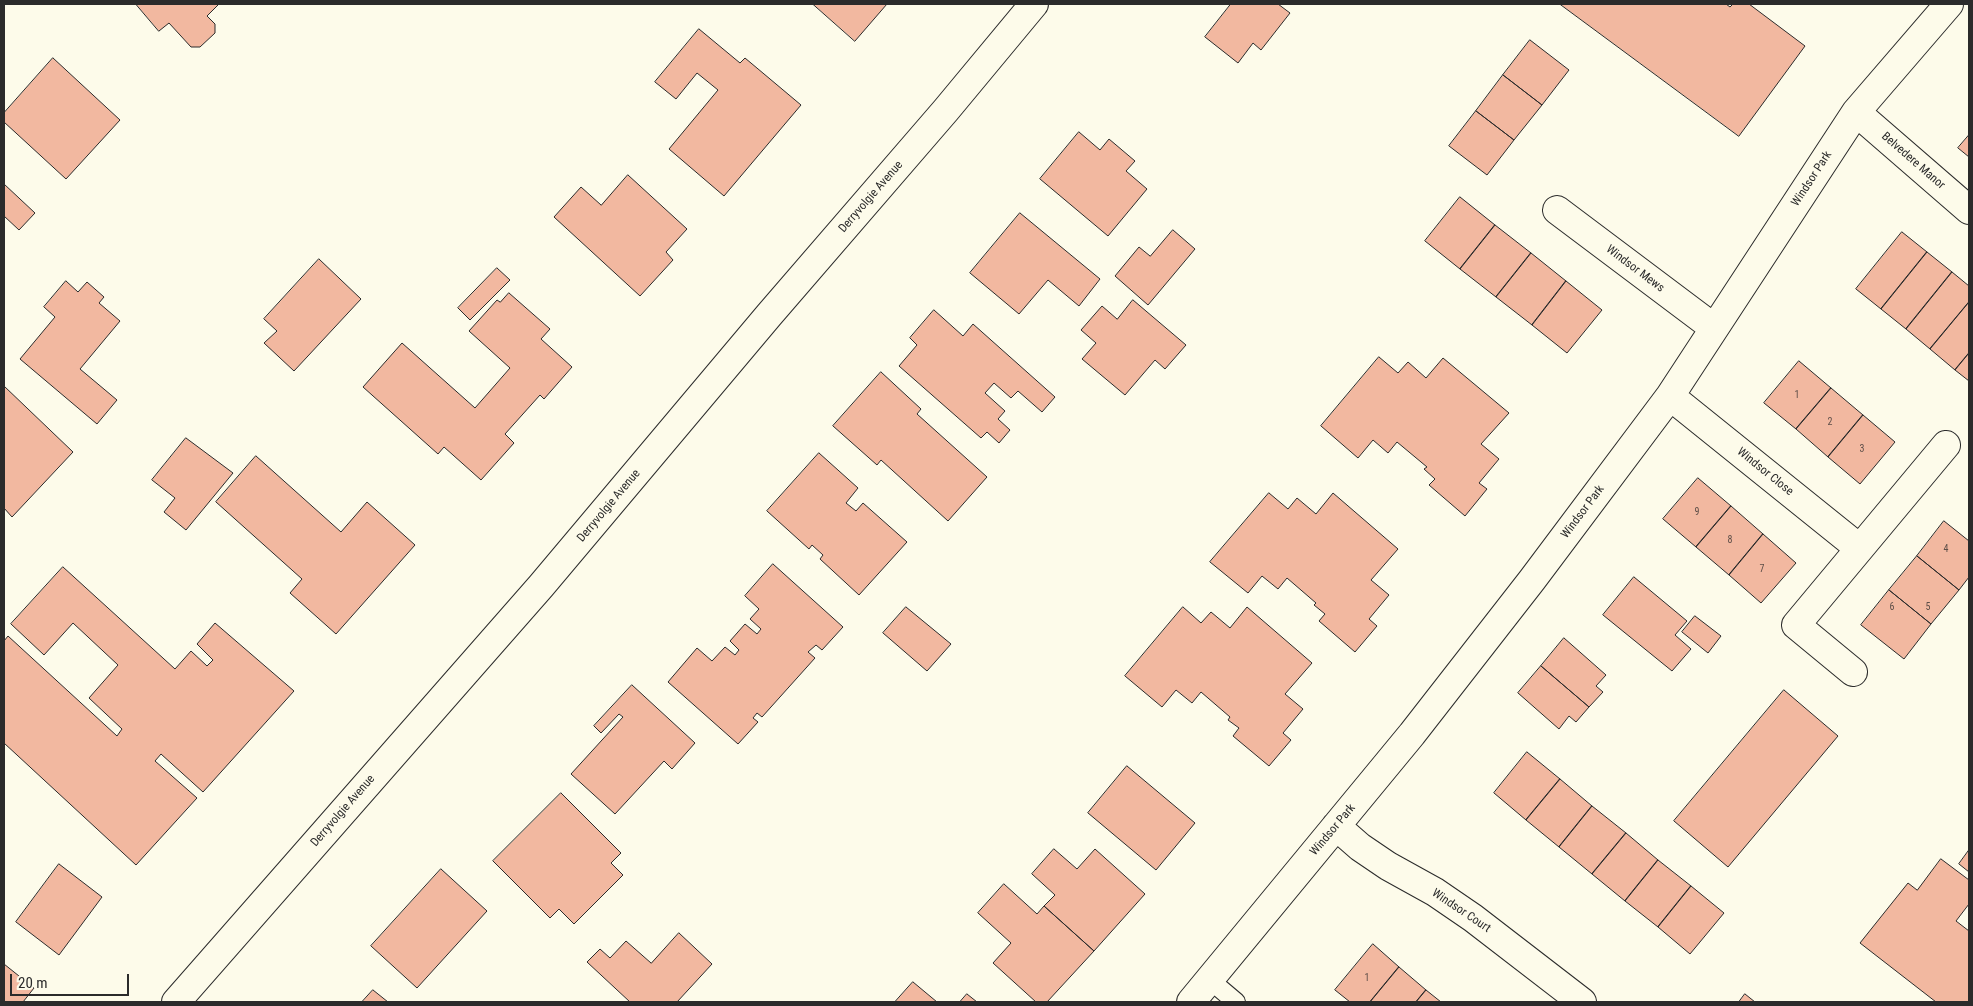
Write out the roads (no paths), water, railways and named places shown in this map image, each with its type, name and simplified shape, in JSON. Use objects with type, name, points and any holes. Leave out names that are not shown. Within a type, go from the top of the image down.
[{"type":"street","name":"Derryvolgie Avenue","points":[[176,1002],[541,586],[1034,4]]},
{"type":"street","name":"Windsor Park","points":[[1191,1002],[1412,734],[1520,596],[1670,396],[1856,112],[1949,4]]},
{"type":"street","name":"Belvedere Manor","points":[[1856,112],[1969,210]]},
{"type":"street","name":"Windsor Mews","points":[[1557,210],[1714,328]]},
{"type":"street","name":"Windsor Close","points":[[1670,396],[1860,548]]},
{"type":"street","points":[[1853,672],[1796,625],[1946,445]]},
{"type":"street","name":"Windsor Court","points":[[1336,826],[1360,847],[1388,866],[1435,892],[1473,918],[1582,1002]]},
{"type":"lane","points":[[1210,980],[1236,1002]]}]
